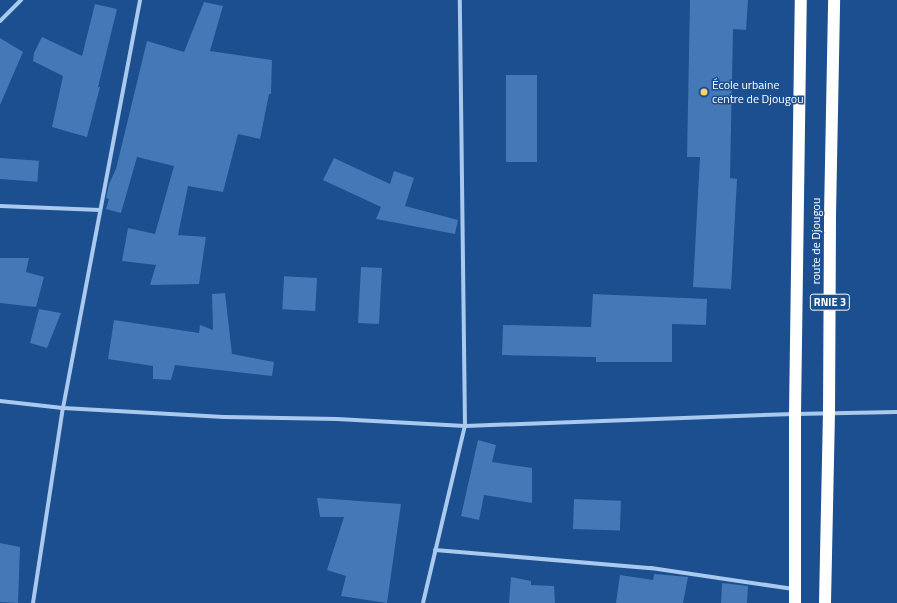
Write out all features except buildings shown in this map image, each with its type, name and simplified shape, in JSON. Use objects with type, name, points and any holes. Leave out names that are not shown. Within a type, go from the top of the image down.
[{"type":"highway","name":"route de Djougou","points":[[795,603],[795,414],[801,0]]},
{"type":"highway","name":"route de Djougou","points":[[825,603],[830,413],[830,223],[834,0]]},
{"type":"street","points":[[0,21],[21,0]]},
{"type":"street","points":[[33,603],[63,408],[140,0]]},
{"type":"street","points":[[423,603],[465,426],[460,0]]},
{"type":"street","points":[[0,206],[100,210]]},
{"type":"street","points":[[0,401],[63,408],[224,417],[337,419],[465,426],[795,414],[897,412]]},
{"type":"street","points":[[436,550],[651,568],[795,589]]},
{"type":"place","name":"École urbaine centre de Djougou","points":[[704,92]]}]
